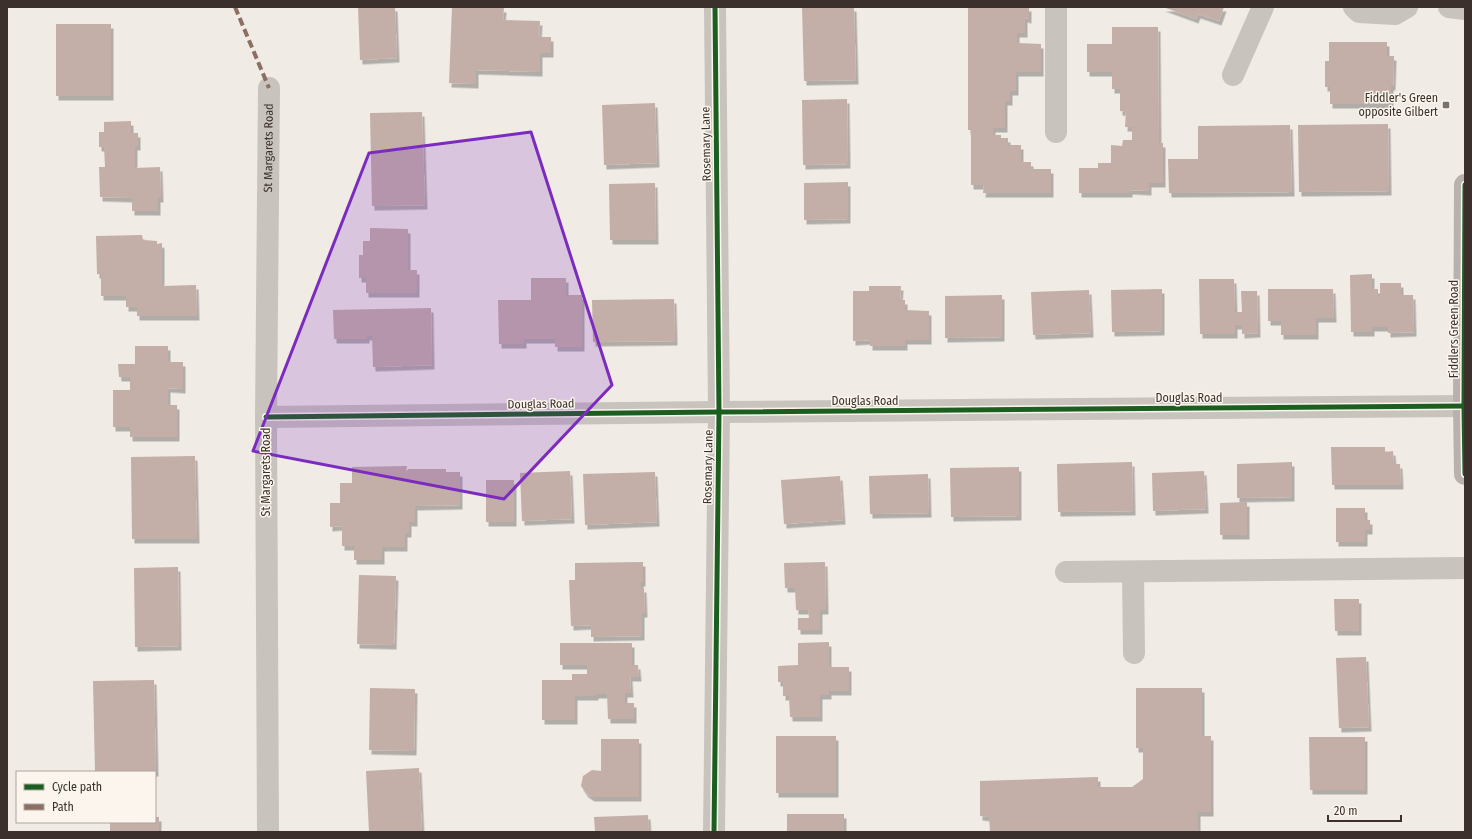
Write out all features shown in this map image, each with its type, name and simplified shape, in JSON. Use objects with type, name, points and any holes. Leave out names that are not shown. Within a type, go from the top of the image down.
[{"type":"main road","name":"Fiddlers Green Road","points":[[1465,185],[1465,474]]},
{"type":"street","name":"Rosemary Lane","points":[[714,832],[719,412],[715,7]]},
{"type":"street","points":[[1056,7],[1056,132]]},
{"type":"street","points":[[1233,75],[1263,7]]},
{"type":"street","points":[[1354,7],[1359,12],[1395,14],[1407,7]]},
{"type":"street","points":[[1449,7],[1465,10]]},
{"type":"street","name":"St Margarets Road","points":[[268,88],[266,417],[268,832]]},
{"type":"street","name":"Douglas Road","points":[[266,417],[1464,406]]},
{"type":"street","points":[[1066,572],[1465,568]]},
{"type":"street","points":[[1133,572],[1134,653]]},
{"type":"highlighted area","points":[[531,132],[612,385],[504,499],[253,451],[369,153]]},
{"type":"building","points":[[358,7],[395,7],[397,58],[360,60]]},
{"type":"building","points":[[452,7],[504,8],[503,20],[540,21],[539,37],[551,37],[551,53],[540,53],[540,72],[476,70],[476,84],[449,83]]},
{"type":"building","points":[[802,7],[854,7],[856,80],[804,81]]},
{"type":"building","points":[[968,7],[1029,7],[1029,19],[1025,18],[1025,33],[1017,33],[1017,43],[1041,44],[1041,72],[1016,72],[1016,91],[1010,91],[1010,101],[1005,101],[1005,128],[993,128],[993,135],[1001,135],[1001,138],[1008,138],[1008,145],[1021,145],[1021,162],[1031,162],[1031,169],[1051,169],[1051,193],[983,193],[984,185],[971,185],[971,130],[968,130]]},
{"type":"building","points":[[1163,7],[1224,7],[1219,21],[1198,14],[1196,19]]},
{"type":"building","points":[[56,24],[111,24],[111,96],[56,96]]},
{"type":"building","points":[[1112,27],[1158,27],[1159,143],[1163,143],[1163,183],[1149,183],[1149,191],[1130,190],[1130,193],[1079,193],[1079,168],[1098,168],[1098,163],[1111,163],[1111,145],[1122,146],[1123,140],[1132,140],[1132,127],[1125,127],[1126,112],[1120,111],[1120,89],[1112,89],[1112,72],[1087,72],[1087,44],[1112,44]]},
{"type":"building","points":[[1329,42],[1387,42],[1387,56],[1394,56],[1391,104],[1330,104],[1330,87],[1325,87],[1325,61],[1329,61]]},
{"type":"building","points":[[847,99],[848,164],[803,165],[802,100]]},
{"type":"building","points":[[655,103],[657,163],[604,165],[602,105]]},
{"type":"building","points":[[422,112],[425,205],[372,206],[370,113]]},
{"type":"building","points":[[131,121],[131,133],[138,133],[138,146],[135,146],[135,168],[160,167],[161,198],[158,198],[158,211],[132,211],[132,198],[100,197],[99,167],[105,167],[104,147],[99,147],[99,132],[104,132],[104,122]]},
{"type":"building","points":[[1388,124],[1389,191],[1299,192],[1298,125]]},
{"type":"building","points":[[1290,125],[1292,192],[1169,193],[1168,159],[1198,159],[1198,126]]},
{"type":"building","points":[[848,182],[848,219],[804,220],[804,183]]},
{"type":"building","points":[[655,183],[656,240],[610,240],[609,184]]},
{"type":"building","points":[[370,228],[408,229],[408,270],[417,270],[417,293],[366,293],[366,278],[359,278],[359,255],[363,255],[363,241],[370,241]]},
{"type":"building","points":[[142,235],[143,240],[157,241],[157,244],[162,243],[162,286],[196,285],[197,316],[137,316],[137,307],[126,307],[126,296],[101,296],[101,274],[97,274],[96,236]]},
{"type":"building","points":[[1372,274],[1372,289],[1378,289],[1378,296],[1380,296],[1380,283],[1401,283],[1401,295],[1413,295],[1414,332],[1388,333],[1388,327],[1372,327],[1372,332],[1351,332],[1350,275]]},
{"type":"building","points":[[531,278],[566,278],[566,295],[582,295],[582,347],[555,347],[555,339],[524,339],[524,344],[499,344],[498,300],[531,300]]},
{"type":"building","points":[[1199,279],[1234,279],[1235,312],[1242,312],[1241,291],[1257,291],[1258,333],[1242,334],[1242,325],[1235,325],[1235,334],[1200,334]]},
{"type":"building","points":[[869,286],[901,286],[900,300],[905,300],[905,310],[929,311],[929,340],[905,340],[905,346],[870,346],[870,340],[853,341],[853,291],[869,291]]},
{"type":"building","points":[[1162,289],[1162,331],[1112,332],[1111,290]]},
{"type":"building","points":[[1268,289],[1333,289],[1334,318],[1316,318],[1316,335],[1281,335],[1281,321],[1268,321]]},
{"type":"building","points":[[1089,290],[1091,333],[1033,335],[1031,292]]},
{"type":"building","points":[[1002,295],[1002,337],[945,338],[945,296]]},
{"type":"building","points":[[674,299],[675,341],[593,342],[592,300]]},
{"type":"building","points":[[431,308],[432,365],[373,367],[372,336],[367,336],[367,339],[334,339],[333,310]]},
{"type":"building","points":[[135,346],[168,346],[168,362],[183,362],[183,389],[168,388],[168,405],[177,405],[177,437],[130,437],[130,427],[113,427],[113,390],[130,390],[130,377],[119,377],[118,364],[135,364]]},
{"type":"building","points":[[1331,447],[1385,447],[1385,452],[1393,451],[1394,464],[1400,464],[1401,485],[1332,485]]},
{"type":"building","points":[[195,456],[197,539],[132,539],[131,457]]},
{"type":"building","points":[[1132,462],[1133,511],[1058,512],[1057,464]]},
{"type":"building","points":[[1292,462],[1292,497],[1237,498],[1237,464]]},
{"type":"building","points":[[407,466],[406,472],[408,469],[446,469],[446,472],[460,472],[460,505],[415,506],[415,522],[409,522],[409,533],[405,533],[405,547],[382,547],[382,560],[354,560],[354,546],[342,546],[342,526],[330,527],[330,503],[340,503],[340,483],[352,483],[352,467]]},
{"type":"building","points":[[1019,467],[1019,516],[951,517],[950,468]]},
{"type":"building","points":[[570,471],[572,519],[522,521],[520,473]]},
{"type":"building","points":[[1204,471],[1206,509],[1153,511],[1152,473]]},
{"type":"building","points":[[655,472],[657,522],[585,525],[583,474]]},
{"type":"building","points":[[928,474],[929,513],[870,514],[869,476]]},
{"type":"building","points":[[840,476],[843,520],[784,524],[781,480]]},
{"type":"building","points":[[486,480],[514,480],[514,522],[486,522]]},
{"type":"building","points":[[1247,502],[1247,535],[1220,535],[1220,503]]},
{"type":"building","points":[[1336,508],[1365,508],[1365,520],[1370,520],[1370,530],[1365,530],[1365,542],[1336,542]]},
{"type":"building","points":[[643,562],[643,582],[641,582],[641,588],[644,588],[645,613],[642,613],[642,636],[591,637],[591,625],[571,626],[569,580],[575,580],[575,563]]},
{"type":"building","points":[[825,562],[826,610],[820,610],[820,630],[798,630],[798,618],[809,618],[808,610],[796,610],[795,588],[785,588],[784,563]]},
{"type":"building","points":[[178,567],[179,646],[135,647],[134,568]]},
{"type":"building","points":[[359,575],[396,576],[394,645],[357,644]]},
{"type":"building","points":[[1334,599],[1359,599],[1359,631],[1335,631]]},
{"type":"building","points":[[829,642],[829,667],[849,667],[849,691],[829,691],[829,695],[820,695],[820,717],[790,717],[789,696],[783,696],[783,682],[778,682],[778,666],[798,665],[798,643]]},
{"type":"building","points":[[560,643],[632,643],[632,665],[638,665],[639,677],[630,677],[631,693],[625,693],[625,703],[634,703],[634,719],[608,719],[607,694],[596,694],[596,696],[575,696],[575,720],[542,720],[542,680],[572,680],[572,674],[587,674],[587,665],[560,665]]},
{"type":"building","points":[[1366,657],[1369,727],[1339,728],[1336,658]]},
{"type":"building","points":[[154,680],[156,771],[95,771],[93,681]]},
{"type":"building","points":[[370,688],[415,689],[414,751],[369,750]]},
{"type":"building","points":[[1136,688],[1202,688],[1202,736],[1211,736],[1211,812],[1198,812],[1198,832],[990,832],[989,817],[980,816],[980,781],[1098,777],[1098,787],[1132,787],[1143,779],[1143,748],[1136,748]]},
{"type":"building","points":[[776,736],[836,736],[836,793],[776,793]]},
{"type":"building","points":[[1309,737],[1365,737],[1365,790],[1310,790]]},
{"type":"building","points":[[601,739],[639,739],[639,797],[592,797],[586,793],[581,786],[583,776],[592,770],[601,771]]},
{"type":"building","points":[[419,768],[422,832],[369,832],[366,771]]},
{"type":"building","points":[[787,814],[844,814],[844,832],[787,832]]},
{"type":"building","points":[[648,815],[649,832],[595,832],[594,817]]},
{"type":"building","points":[[156,817],[159,817],[159,832],[110,832],[110,823],[156,823]]},
{"type":"marked path","points":[[235,7],[269,88]]},
{"type":"cycle path","points":[[714,832],[719,412],[715,7]]},
{"type":"cycle path","points":[[1465,185],[1465,474]]},
{"type":"cycle path","points":[[266,417],[1464,406]]},
{"type":"place","name":"Fiddler's Green opposite Gilbert","points":[[1446,105]]}]
